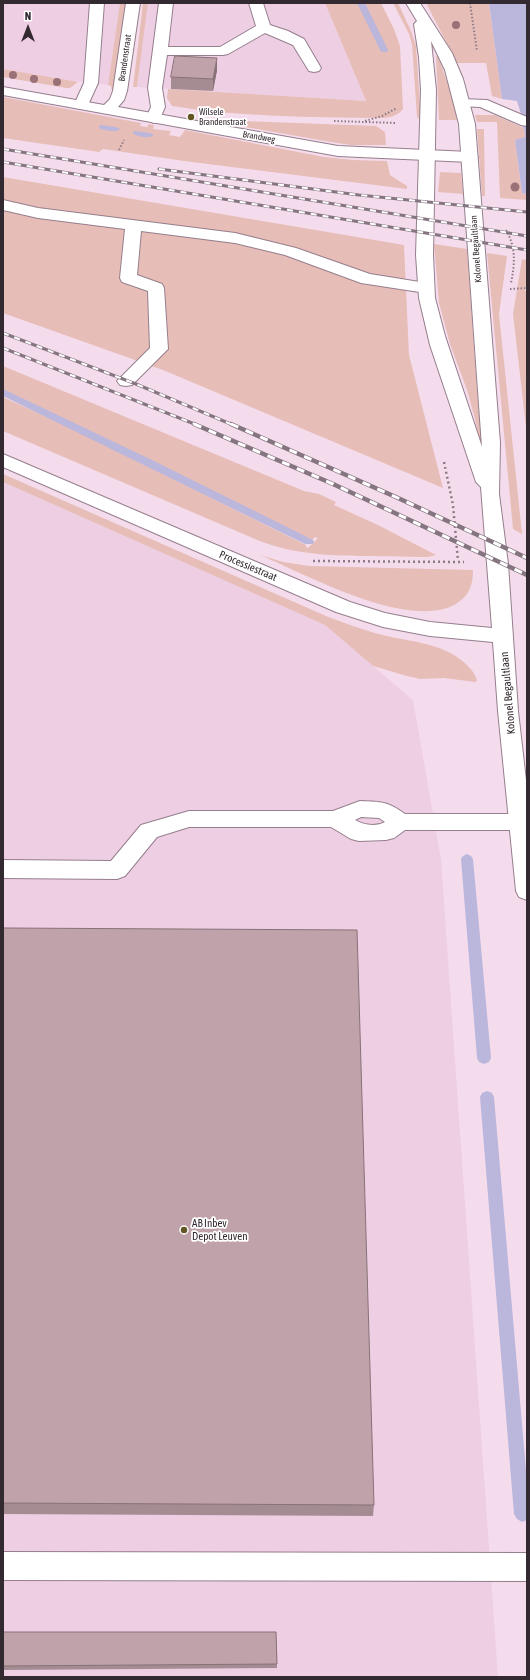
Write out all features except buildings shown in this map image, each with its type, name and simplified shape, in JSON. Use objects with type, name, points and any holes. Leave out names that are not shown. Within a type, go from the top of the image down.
[{"type":"street","points":[[81,105],[91,83],[97,3]]},
{"type":"street","name":"Brandenstraat","points":[[108,109],[117,100],[120,91],[133,3]]},
{"type":"street","points":[[154,118],[158,107],[155,88],[166,3]]},
{"type":"street","points":[[256,3],[264,28]]},
{"type":"street","name":"Kolonel Begaultlaan","points":[[416,9],[444,52],[458,88],[467,124],[491,443],[490,494],[498,564],[508,711],[527,892]]},
{"type":"street","name":"Kolonel Begaultlaan","points":[[416,9],[427,51],[430,124],[424,243],[426,288],[431,319],[461,413],[490,494]]},
{"type":"street","points":[[160,51],[223,51],[264,28],[283,34],[299,42],[314,68]]},
{"type":"street","name":"Brandweg","points":[[3,91],[338,151],[470,156]]},
{"type":"street","points":[[462,103],[482,103],[526,122]]},
{"type":"street","points":[[3,205],[38,213],[242,240],[290,251],[367,279],[426,288]]},
{"type":"street","points":[[126,381],[159,349],[156,288],[128,278],[133,225]]},
{"type":"street","name":"Processiestraat","points":[[3,460],[343,607],[383,620],[430,629],[503,636]]},
{"type":"street","points":[[3,869],[117,870],[149,831],[189,819],[335,819],[359,833],[386,832],[401,822],[520,822]]},
{"type":"street","points":[[3,1566],[527,1567]]},
{"type":"path","points":[[470,3],[478,56]]},
{"type":"path","points":[[363,122],[382,116],[400,105]]},
{"type":"path","points":[[119,150],[123,140]]},
{"type":"path","points":[[510,289],[527,288]]},
{"type":"path","points":[[308,561],[458,562],[498,564]]},
{"type":"shaded area","points":[[3,3],[120,3],[108,85],[73,81],[3,69]]},
{"type":"shaded area","points":[[120,3],[128,3],[117,88],[112,91],[111,86],[108,85]]},
{"type":"shaded area","points":[[143,3],[148,3],[137,87],[133,87]]},
{"type":"shaded area","points":[[148,3],[325,3],[366,101],[137,87]]},
{"type":"shaded area","points":[[325,3],[381,3],[394,29],[400,46],[403,109],[401,112],[382,118],[300,117],[198,110],[172,106],[167,98],[168,89],[366,101]]},
{"type":"shaded area","points":[[393,3],[398,3],[416,46],[421,120],[417,117],[412,44],[409,34]]},
{"type":"shaded area","points":[[426,3],[489,3],[502,99],[492,96],[486,63],[457,63]]},
{"type":"shaded area","points":[[489,3],[527,3],[527,116],[521,114],[517,101],[502,99]]},
{"type":"shaded area","points":[[436,56],[438,56],[452,96],[457,120],[439,120]]},
{"type":"shaded area","points":[[3,69],[78,82],[70,88],[66,88],[3,77]]},
{"type":"shaded area","points":[[3,97],[141,123],[140,126],[147,127],[149,124],[154,125],[153,129],[171,131],[169,135],[180,137],[185,130],[324,157],[387,161],[390,175],[407,186],[407,189],[184,161],[103,149],[99,152],[3,138]]},
{"type":"shaded area","points":[[475,115],[495,115],[524,128],[525,137],[515,140],[522,193],[527,194],[527,200],[500,198],[497,122],[477,122]]},
{"type":"shaded area","points":[[194,118],[376,126],[385,132],[386,145],[351,145]]},
{"type":"shaded area","points":[[527,121],[527,194],[522,193],[515,140],[525,137],[524,128],[522,127]]},
{"type":"shaded area","points":[[477,129],[484,129],[485,196],[482,196]]},
{"type":"shaded area","points":[[440,172],[461,173],[463,194],[438,192]]},
{"type":"shaded area","points":[[3,177],[404,245],[409,355],[443,488],[163,370],[3,313]]},
{"type":"shaded area","points":[[434,244],[467,249],[478,403],[483,444],[480,444],[467,390],[450,344],[439,303]]},
{"type":"shaded area","points":[[487,253],[507,256],[499,314],[522,534],[513,529]]},
{"type":"shaded area","points":[[522,259],[527,260],[527,286],[525,287],[525,291],[527,290],[527,436],[513,314]]},
{"type":"shaded area","points":[[3,366],[304,491],[319,494],[336,502],[334,505],[380,526],[436,555],[428,557],[340,556],[300,552],[281,548],[262,542],[3,431],[3,397],[79,432],[306,545],[308,548],[318,538],[315,537],[311,541],[44,409],[3,391]]},
{"type":"shaded area","points":[[3,474],[326,616],[375,633],[422,643],[445,650],[465,663],[471,669],[477,681],[444,678],[420,679],[373,666],[325,625],[3,482]]},
{"type":"shaded area","points":[[3,482],[325,625],[413,700],[441,859],[498,1677],[3,1677]]},
{"type":"shaded area","points":[[260,555],[283,562],[310,566],[473,570],[473,575],[467,594],[456,604],[436,610],[412,611],[386,606],[358,597]]},
{"type":"waterway","points":[[361,3],[384,50]]},
{"type":"waterway","points":[[103,127],[116,129]]},
{"type":"waterway","points":[[137,133],[150,135]]},
{"type":"waterway","points":[[3,392],[309,542]]},
{"type":"waterway","points":[[467,859],[484,1058]]},
{"type":"waterway","points":[[487,1097],[522,1514]]},
{"type":"railway","points":[[3,149],[527,236]]},
{"type":"railway","points":[[3,162],[527,250]]},
{"type":"railway","points":[[159,169],[359,195],[527,212]]},
{"type":"railway","points":[[3,333],[136,384],[233,425]]},
{"type":"railway","points":[[3,348],[197,425]]},
{"type":"railway","points":[[194,424],[333,484],[527,575]]},
{"type":"railway","points":[[231,424],[398,498],[527,558]]},
{"type":"place","name":"Wilsele Brandenstraat","points":[[191,117]]},
{"type":"place","name":"AB Inbev Depot Leuven","points":[[184,1230]]}]
